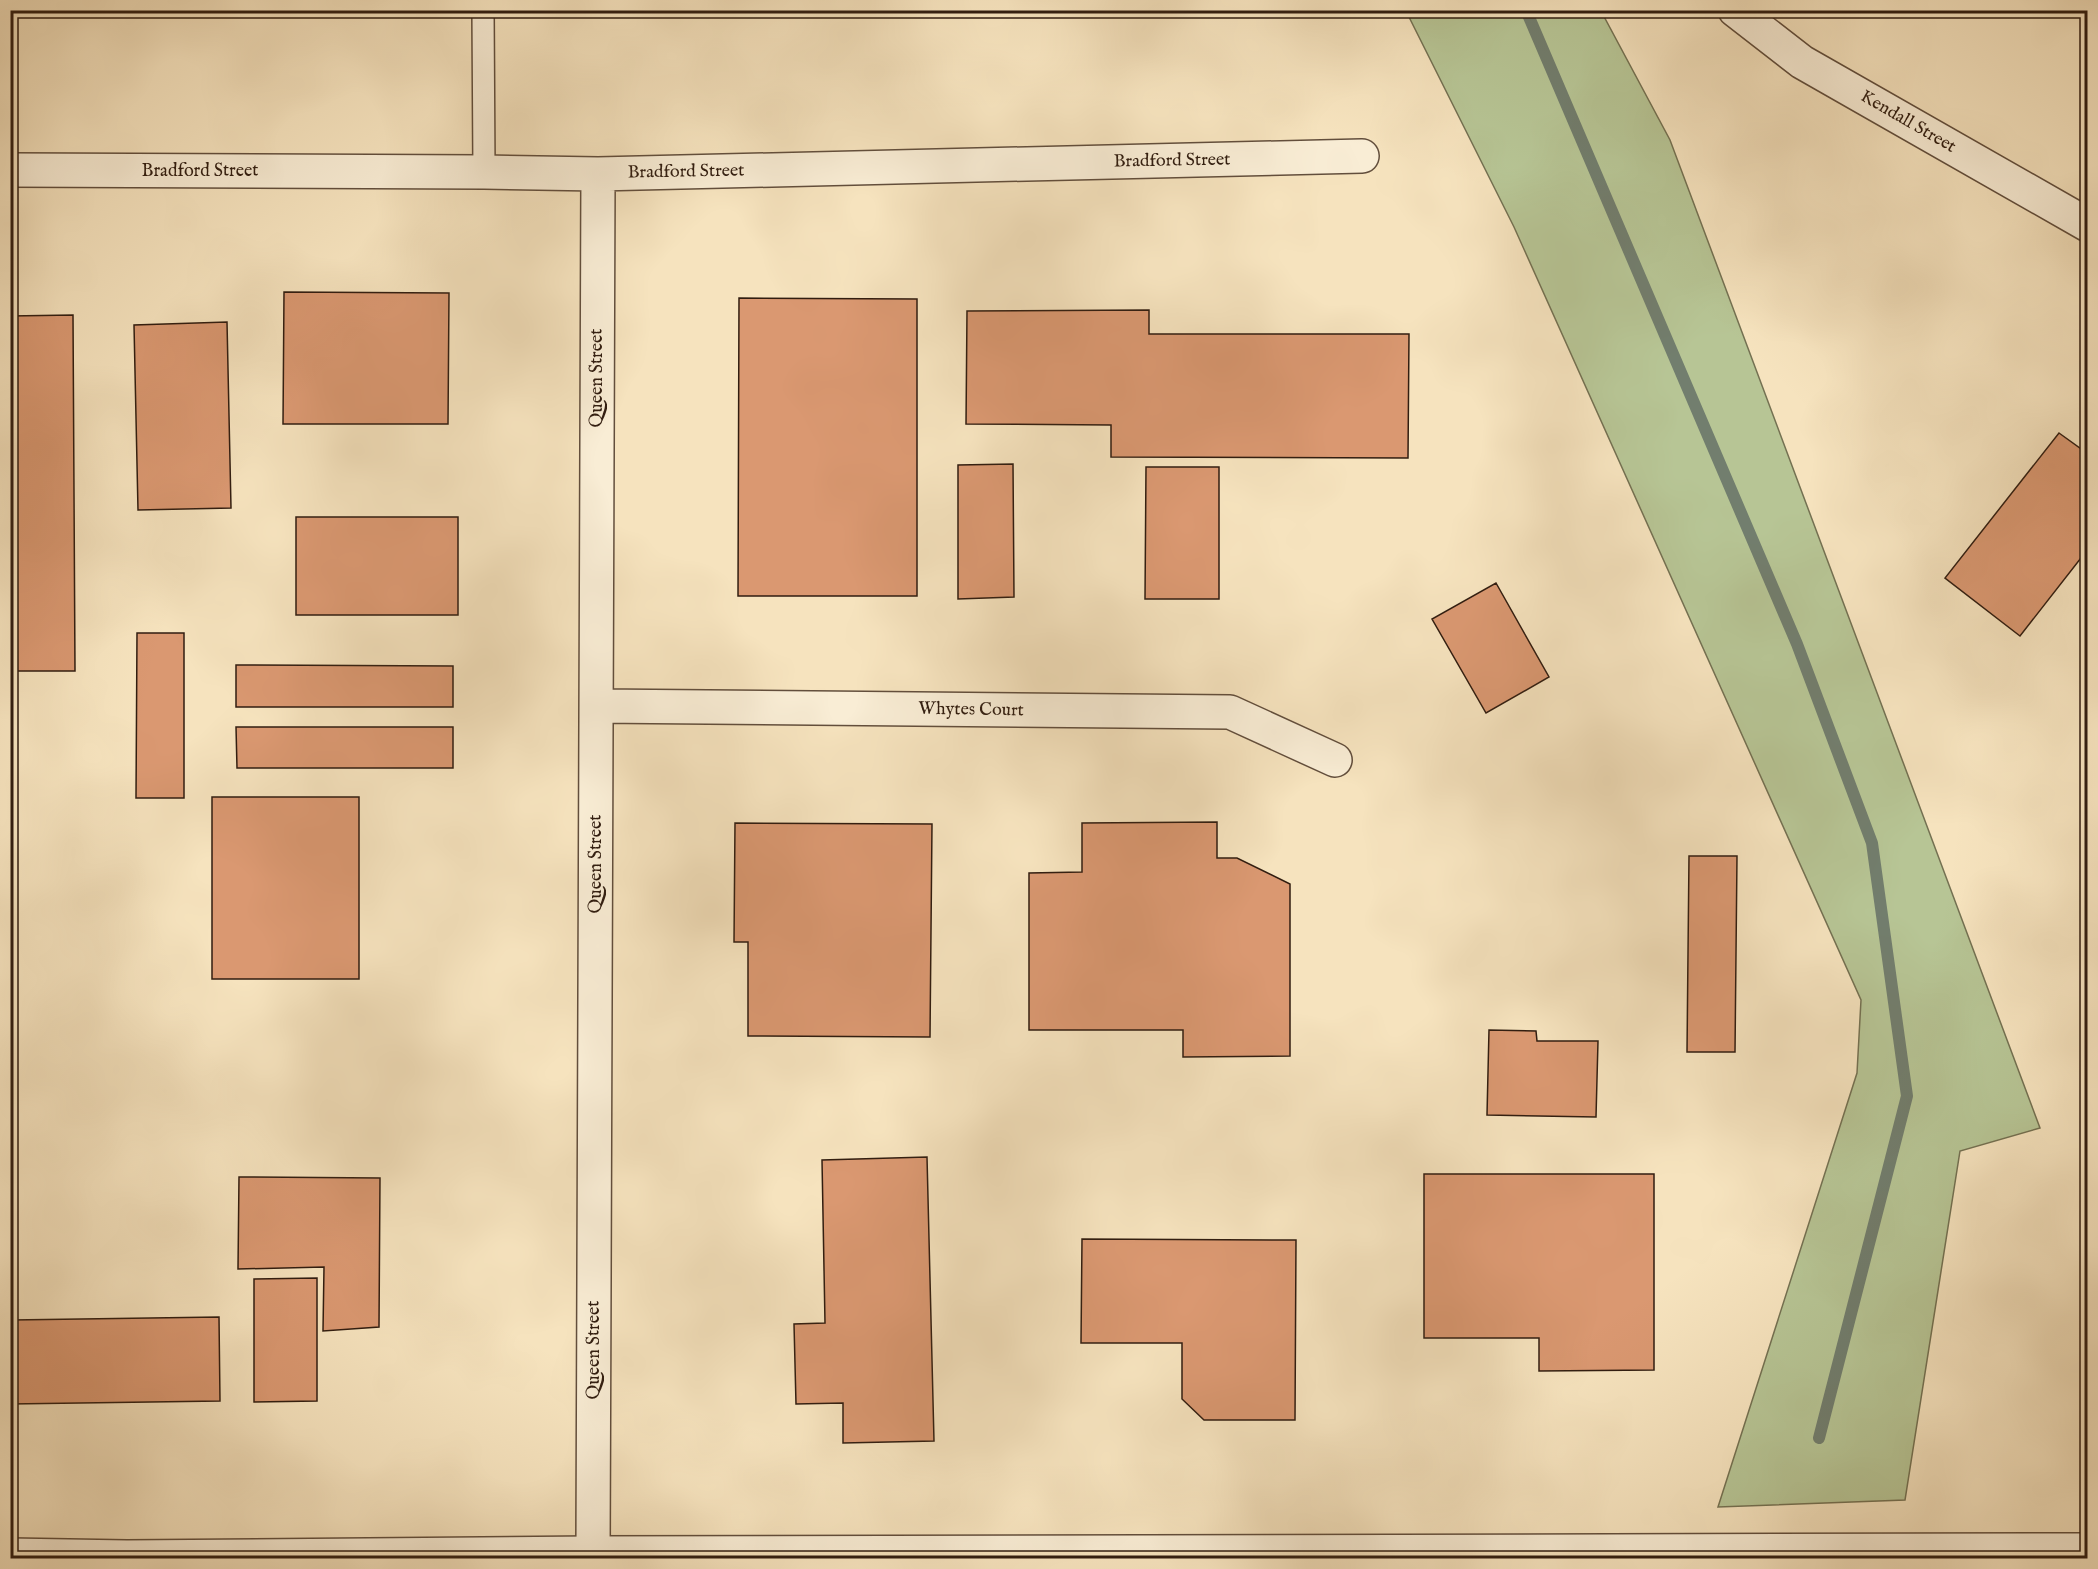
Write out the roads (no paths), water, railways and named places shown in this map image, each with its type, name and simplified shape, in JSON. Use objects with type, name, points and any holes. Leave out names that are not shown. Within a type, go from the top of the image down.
[{"type":"street","name":"Kendall Street","points":[[1735,10],[1802,62],[2088,225]]},
{"type":"street","name":"Bradford Street","points":[[10,170],[598,174],[1362,156]]},
{"type":"street","name":"Queen Street","points":[[593,1556],[598,174]]},
{"type":"street","name":"Whytes Court","points":[[597,706],[1230,712],[1335,760]]},
{"type":"street","points":[[10,1555],[593,1556],[2088,1550]]},
{"type":"lane","points":[[483,10],[484,172]]},
{"type":"waterway","points":[[1526,10],[1797,644],[1872,843],[1907,1096],[1819,1438]]}]
